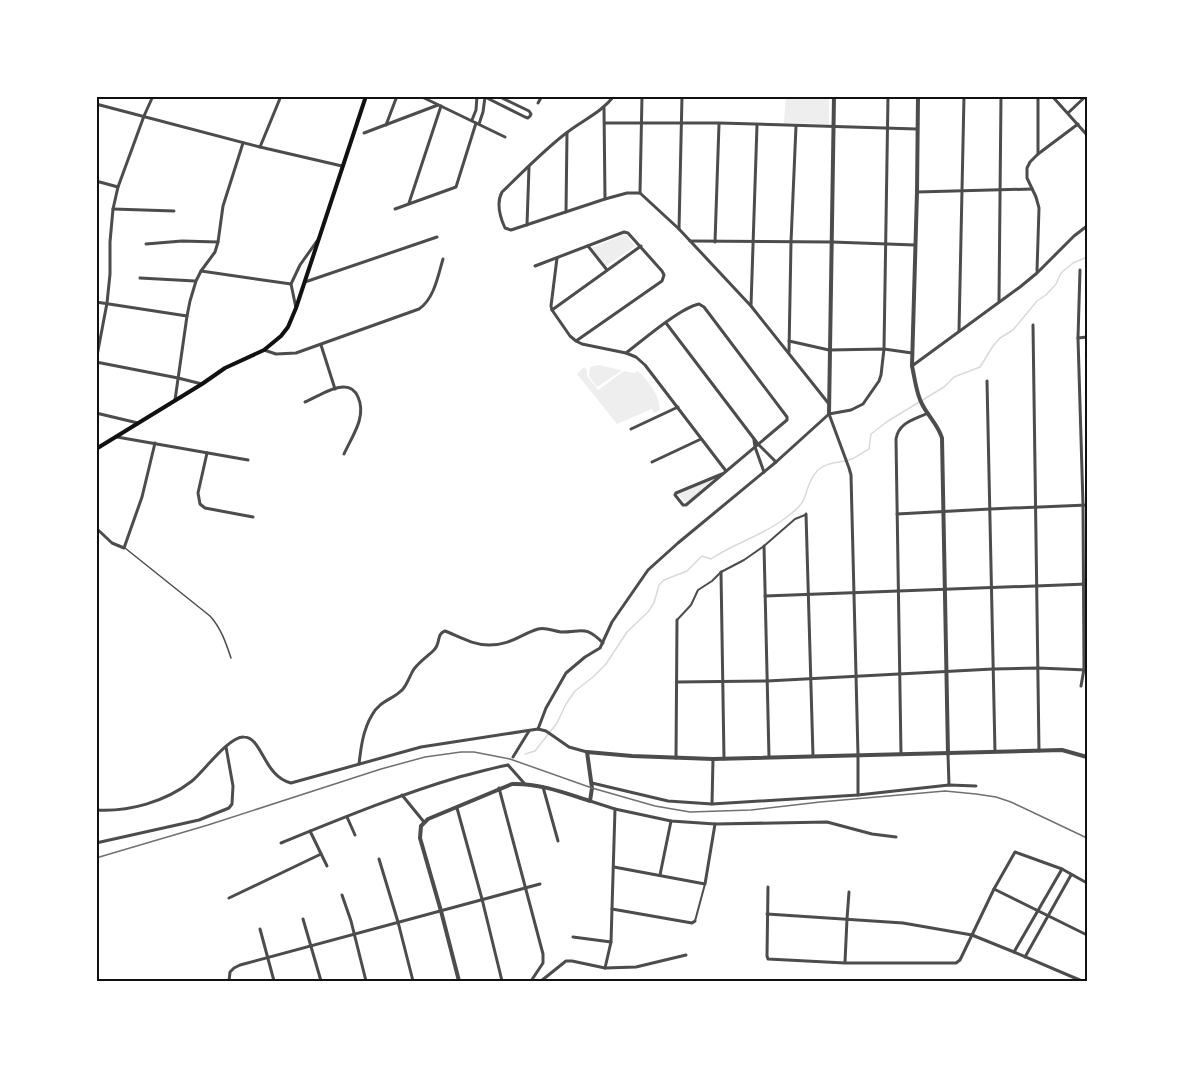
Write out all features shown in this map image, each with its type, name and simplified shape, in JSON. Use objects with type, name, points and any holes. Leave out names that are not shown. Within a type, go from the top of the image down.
[{"type":"main road","points":[[96,449],[225,368],[264,350],[288,327],[320,238],[366,96]]},
{"type":"street","points":[[153,96],[118,187],[113,209],[107,303],[96,362],[202,384]]},
{"type":"street","points":[[260,147],[280,96]]},
{"type":"street","points":[[386,125],[397,96]]},
{"type":"street","points":[[420,96],[505,137]]},
{"type":"street","points":[[395,208],[458,185],[476,122],[477,96]]},
{"type":"street","points":[[476,122],[483,112],[484,96],[525,117],[530,116],[529,111],[498,96]]},
{"type":"street","points":[[538,103],[542,96]]},
{"type":"street","points":[[614,96],[604,107],[567,132],[502,192],[498,200],[505,228],[511,230],[627,193],[640,194],[679,229],[751,306],[829,404]]},
{"type":"street","points":[[640,194],[642,96]]},
{"type":"street","points":[[679,229],[682,96]]},
{"type":"street","points":[[834,96],[829,414],[851,476],[858,795]]},
{"type":"street","points":[[538,729],[546,708],[566,673],[603,644],[612,622],[648,570],[829,414],[852,410],[863,404],[879,381],[884,349],[888,96]]},
{"type":"street","points":[[918,96],[912,366],[922,405],[942,438],[949,785]]},
{"type":"street","points":[[959,331],[964,96]]},
{"type":"street","points":[[999,301],[1001,96]]},
{"type":"street","points":[[1038,96],[1038,154]]},
{"type":"street","points":[[1052,96],[1087,135]]},
{"type":"street","points":[[1068,113],[1086,96]]},
{"type":"street","points":[[96,104],[342,166]]},
{"type":"street","points":[[364,133],[439,105]]},
{"type":"street","points":[[409,203],[439,105]]},
{"type":"street","points":[[604,107],[604,199]]},
{"type":"street","points":[[605,123],[719,123],[917,129]]},
{"type":"street","points":[[715,242],[719,123]]},
{"type":"street","points":[[1037,273],[1038,202],[1027,178],[1027,168],[1038,154],[1078,124]]},
{"type":"street","points":[[751,306],[757,125]]},
{"type":"street","points":[[789,354],[796,126]]},
{"type":"street","points":[[566,212],[567,132]]},
{"type":"street","points":[[175,400],[187,316],[196,281],[215,252],[223,206],[243,142]]},
{"type":"street","points":[[527,225],[529,165]]},
{"type":"street","points":[[96,181],[118,187]]},
{"type":"street","points":[[917,192],[1032,189]]},
{"type":"street","points":[[113,209],[174,211]]},
{"type":"street","points":[[912,366],[1020,287],[1087,226]]},
{"type":"street","points":[[535,266],[626,232],[662,271],[664,275],[662,281],[576,341]]},
{"type":"street","points":[[305,282],[437,237]]},
{"type":"street","points":[[296,308],[291,284],[306,255],[320,238]]},
{"type":"street","points":[[690,241],[915,245]]},
{"type":"street","points":[[146,244],[218,242]]},
{"type":"street","points":[[588,246],[607,270]]},
{"type":"street","points":[[552,310],[640,246]]},
{"type":"street","points":[[557,258],[550,301],[552,310],[570,336],[582,344],[626,353],[645,364],[726,471]]},
{"type":"street","points":[[264,350],[286,355],[296,353],[419,309],[429,299],[443,259]]},
{"type":"street","points":[[1080,270],[1078,338],[1085,505],[1086,670],[1081,686]]},
{"type":"street","points":[[201,271],[291,284]]},
{"type":"street","points":[[140,278],[196,281]]},
{"type":"street","points":[[96,302],[187,316]]},
{"type":"street","points":[[626,353],[695,305],[699,304],[704,307],[786,414],[787,420],[686,505],[683,505],[675,495],[722,474]]},
{"type":"street","points":[[666,323],[754,439],[764,472]]},
{"type":"street","points":[[1033,325],[1039,751]]},
{"type":"street","points":[[1078,338],[1087,338]]},
{"type":"street","points":[[789,341],[829,350],[884,349],[913,352]]},
{"type":"street","points":[[321,345],[335,388]]},
{"type":"street","points":[[987,381],[994,752]]},
{"type":"street","points":[[305,402],[335,388],[353,389],[357,394],[361,407],[359,423],[344,454]]},
{"type":"street","points":[[631,429],[678,407]]},
{"type":"street","points":[[901,754],[897,433],[902,425],[928,412]]},
{"type":"street","points":[[96,413],[138,423]]},
{"type":"street","points":[[117,437],[248,460]]},
{"type":"street","points":[[652,462],[701,439]]},
{"type":"street","points":[[96,528],[112,543],[124,548],[142,497],[155,443]]},
{"type":"street","points":[[756,446],[776,462]]},
{"type":"street","points":[[207,453],[198,493],[200,504],[205,508],[253,517]]},
{"type":"street","points":[[897,514],[1085,505]]},
{"type":"street","points":[[676,758],[677,620],[691,604],[698,590],[721,572],[764,546],[795,519],[806,514],[813,756]]},
{"type":"street","points":[[764,546],[769,757]]},
{"type":"street","points":[[721,572],[724,759]]},
{"type":"street","points":[[765,596],[1085,584]]},
{"type":"street","points":[[359,764],[366,727],[376,708],[404,687],[415,668],[437,647],[443,631],[487,645],[508,643],[544,628],[558,632],[580,630],[591,633],[603,644]]},
{"type":"street","points":[[677,682],[767,681],[993,669],[1086,670]]},
{"type":"street","points":[[96,810],[128,809],[172,794],[190,782],[235,739],[245,736],[255,742],[272,773],[287,783],[296,783],[421,747],[538,729],[546,731],[569,747],[587,752],[676,758],[724,759],[1062,750],[1087,757]]},
{"type":"street","points":[[281,843],[375,804],[511,761],[529,731]]},
{"type":"street","points":[[96,843],[199,820],[229,808],[232,804],[233,786],[226,747]]},
{"type":"street","points":[[587,752],[592,783],[590,801]]},
{"type":"street","points":[[712,804],[713,759]]},
{"type":"street","points":[[511,761],[524,783]]},
{"type":"street","points":[[459,981],[420,838],[420,826],[424,822],[499,788],[524,783],[615,809],[671,821],[715,824],[827,822],[872,834],[896,837]]},
{"type":"street","points":[[592,783],[668,801],[712,804],[858,795],[949,785],[976,786]]},
{"type":"street","points":[[543,787],[558,841]]},
{"type":"street","points":[[499,788],[544,959],[531,981]]},
{"type":"street","points":[[402,795],[424,822]]},
{"type":"street","points":[[457,808],[502,981]]},
{"type":"street","points":[[605,968],[611,942],[615,809]]},
{"type":"street","points":[[347,817],[355,836]]},
{"type":"street","points":[[660,875],[671,821]]},
{"type":"street","points":[[612,909],[692,923],[695,921],[705,884],[715,824]]},
{"type":"street","points":[[310,831],[327,866]]},
{"type":"street","points":[[768,887],[767,956],[771,960],[956,963],[960,960],[994,889],[1017,851],[1062,869],[1087,883]]},
{"type":"street","points":[[230,898],[321,854]]},
{"type":"street","points":[[379,859],[413,981]]},
{"type":"street","points":[[614,867],[705,884]]},
{"type":"street","points":[[1014,952],[1062,869]]},
{"type":"street","points":[[1025,957],[1071,874]]},
{"type":"street","points":[[229,981],[230,972],[234,968],[540,884]]},
{"type":"street","points":[[994,889],[1087,935]]},
{"type":"street","points":[[845,963],[849,892]]},
{"type":"street","points":[[342,896],[355,935],[366,981]]},
{"type":"street","points":[[767,914],[903,923],[972,935],[1082,981]]},
{"type":"street","points":[[303,919],[321,981]]},
{"type":"street","points":[[260,929],[274,981]]},
{"type":"street","points":[[573,937],[611,942]]},
{"type":"street","points":[[541,981],[566,961],[605,968],[636,967],[686,955]]},
{"type":"lane","points":[[124,548],[210,616],[220,630],[231,658]]},
{"type":"shaded area","points":[[786,96],[829,96],[829,124],[784,123]]},
{"type":"shaded area","points":[[625,234],[635,246],[606,266],[592,248]]},
{"type":"shaded area","points":[[598,365],[621,371],[597,387],[589,376],[590,367]]},
{"type":"shaded area","points":[[584,367],[587,370],[587,376],[598,390],[624,371],[634,373],[638,371],[653,389],[660,410],[654,413],[652,409],[617,424],[577,374]]},
{"type":"shaded area","points":[[720,476],[686,503],[677,494]]},
{"type":"waterway","points":[[525,754],[535,751],[557,723],[575,691],[606,664],[627,632],[648,612],[654,603],[659,585],[664,580],[687,571],[702,556],[711,559],[767,530],[790,515],[803,502],[811,480],[821,467],[852,459],[869,449],[871,434],[888,421],[944,387],[954,377],[980,367],[993,346],[1000,338],[1013,330],[1037,301],[1046,295],[1056,284],[1061,273],[1073,263],[1087,256]]},
{"type":"railway","points":[[96,858],[208,825],[381,769],[425,757],[461,752],[474,752],[510,759],[592,788],[655,806],[690,812],[751,810],[945,791],[976,794],[1011,802],[1087,838]]}]
